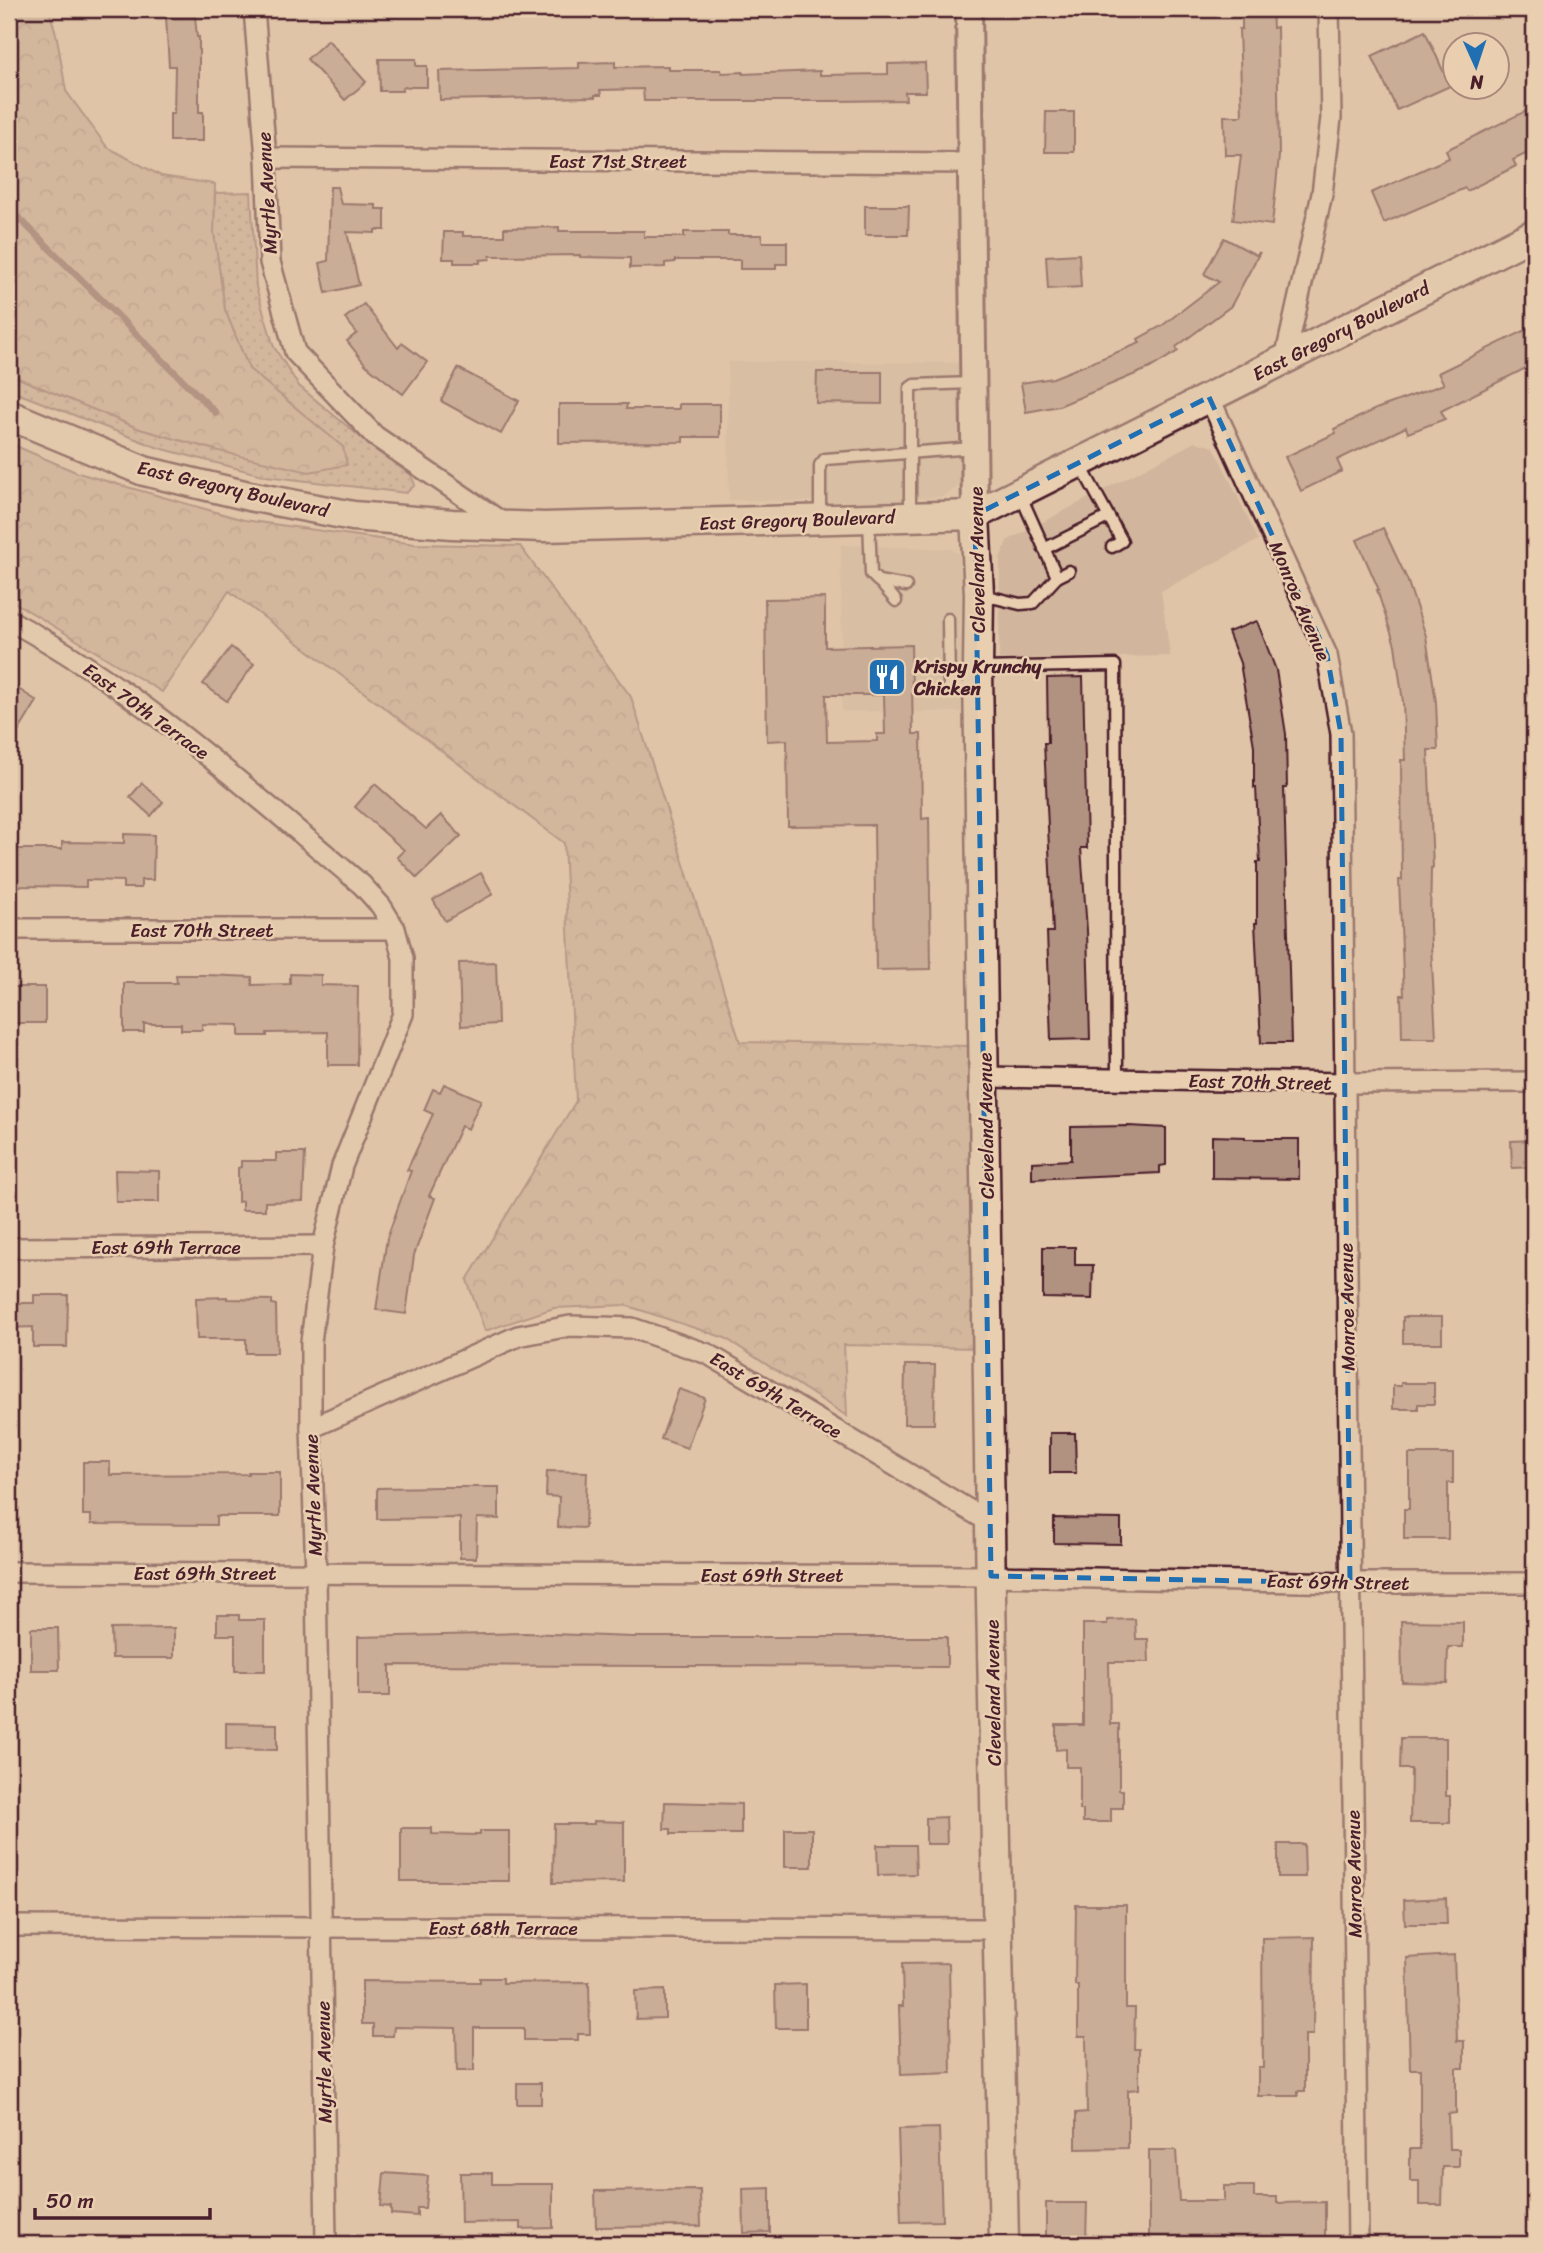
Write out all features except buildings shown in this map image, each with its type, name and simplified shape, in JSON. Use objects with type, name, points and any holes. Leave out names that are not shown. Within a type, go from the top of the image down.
[{"type":"main road","name":"East Gregory Boulevard","points":[[9,415],[144,471],[249,496],[353,516],[544,527],[975,515],[1534,234]]},
{"type":"main road","name":"Cleveland Avenue","points":[[975,515],[979,594],[991,1576],[1004,2244]]},
{"type":"street","name":"Myrtle Avenue","points":[[254,9],[266,158],[270,262],[295,352],[375,436],[507,526]]},
{"type":"street","name":"Cleveland Avenue","points":[[969,9],[975,515]]},
{"type":"street","points":[[1285,359],[1322,194],[1331,118],[1329,9]]},
{"type":"street","name":"East 71st Street","points":[[266,158],[971,163]]},
{"type":"street","name":"Monroe Avenue","points":[[1209,397],[1327,655],[1342,733],[1358,2244]]},
{"type":"street","name":"East 70th Terrace","points":[[9,620],[42,638],[183,734],[276,812]]},
{"type":"street","name":"Myrtle Avenue","points":[[276,812],[362,885],[395,929],[403,958],[403,1014],[342,1166],[323,1246],[312,1342],[311,1428],[316,1573],[326,2244]]},
{"type":"street","name":"East 70th Street","points":[[9,929],[395,929]]},
{"type":"street","name":"East 70th Street","points":[[986,1077],[1345,1083],[1534,1082]]},
{"type":"street","name":"East 69th Terrace","points":[[9,1248],[323,1246]]},
{"type":"street","name":"East 69th Terrace","points":[[311,1428],[518,1336],[570,1326],[632,1328],[708,1354],[991,1524]]},
{"type":"street","name":"East 69th Street","points":[[9,1572],[991,1576],[1350,1583],[1534,1583]]},
{"type":"street","name":"East 68th Terrace","points":[[9,1926],[997,1929]]},
{"type":"lane","points":[[910,516],[909,388],[914,385],[974,383]]},
{"type":"lane","points":[[820,521],[820,465],[825,459],[974,447]]},
{"type":"lane","points":[[1079,463],[1122,541],[1112,547]]},
{"type":"lane","points":[[1020,493],[1057,578]]},
{"type":"lane","points":[[1044,548],[1108,517]]},
{"type":"lane","points":[[869,519],[871,574],[896,601]]},
{"type":"lane","points":[[979,594],[1020,604],[1034,603],[1057,578],[1069,570]]},
{"type":"lane","points":[[878,581],[906,586]]},
{"type":"lane","points":[[948,619],[949,688],[978,678],[1115,665],[1117,1079]]},
{"type":"lane","points":[[938,632],[948,640]]},
{"type":"highlighted area","points":[[1209,397],[1327,655],[1341,734],[1350,1583],[991,1576],[975,515]]},
{"type":"shaded area","points":[[728,362],[961,363],[962,475],[956,488],[942,496],[876,502],[729,500]]},
{"type":"shaded area","points":[[1195,442],[1214,447],[1258,540],[1161,591],[1170,656],[999,659],[1000,559],[1007,541]]},
{"type":"shaded area","points":[[841,545],[950,549],[965,557],[969,712],[842,711]]},
{"type":"green space","points":[[9,9],[49,9],[66,91],[107,147],[161,176],[215,184],[214,233],[225,310],[249,369],[343,447],[347,465],[309,472],[219,451],[140,429],[9,374]]},
{"type":"green space","points":[[251,192],[256,287],[274,347],[299,386],[378,452],[411,475],[415,485],[406,493],[266,476],[159,448],[9,390],[9,374],[140,429],[219,451],[343,447],[249,369],[225,310],[214,233],[215,193]]},
{"type":"green space","points":[[9,443],[78,473],[244,520],[415,544],[520,546],[631,697],[740,1042],[970,1046],[977,1348],[844,1345],[847,1416],[725,1338],[625,1305],[554,1308],[485,1331],[467,1280],[576,1101],[564,843],[229,591],[162,692],[9,599]]},
{"type":"waterway","points":[[9,210],[216,413]]},
{"type":"place","name":"Krispy Krunchy Chicken","points":[[887,677]]}]
